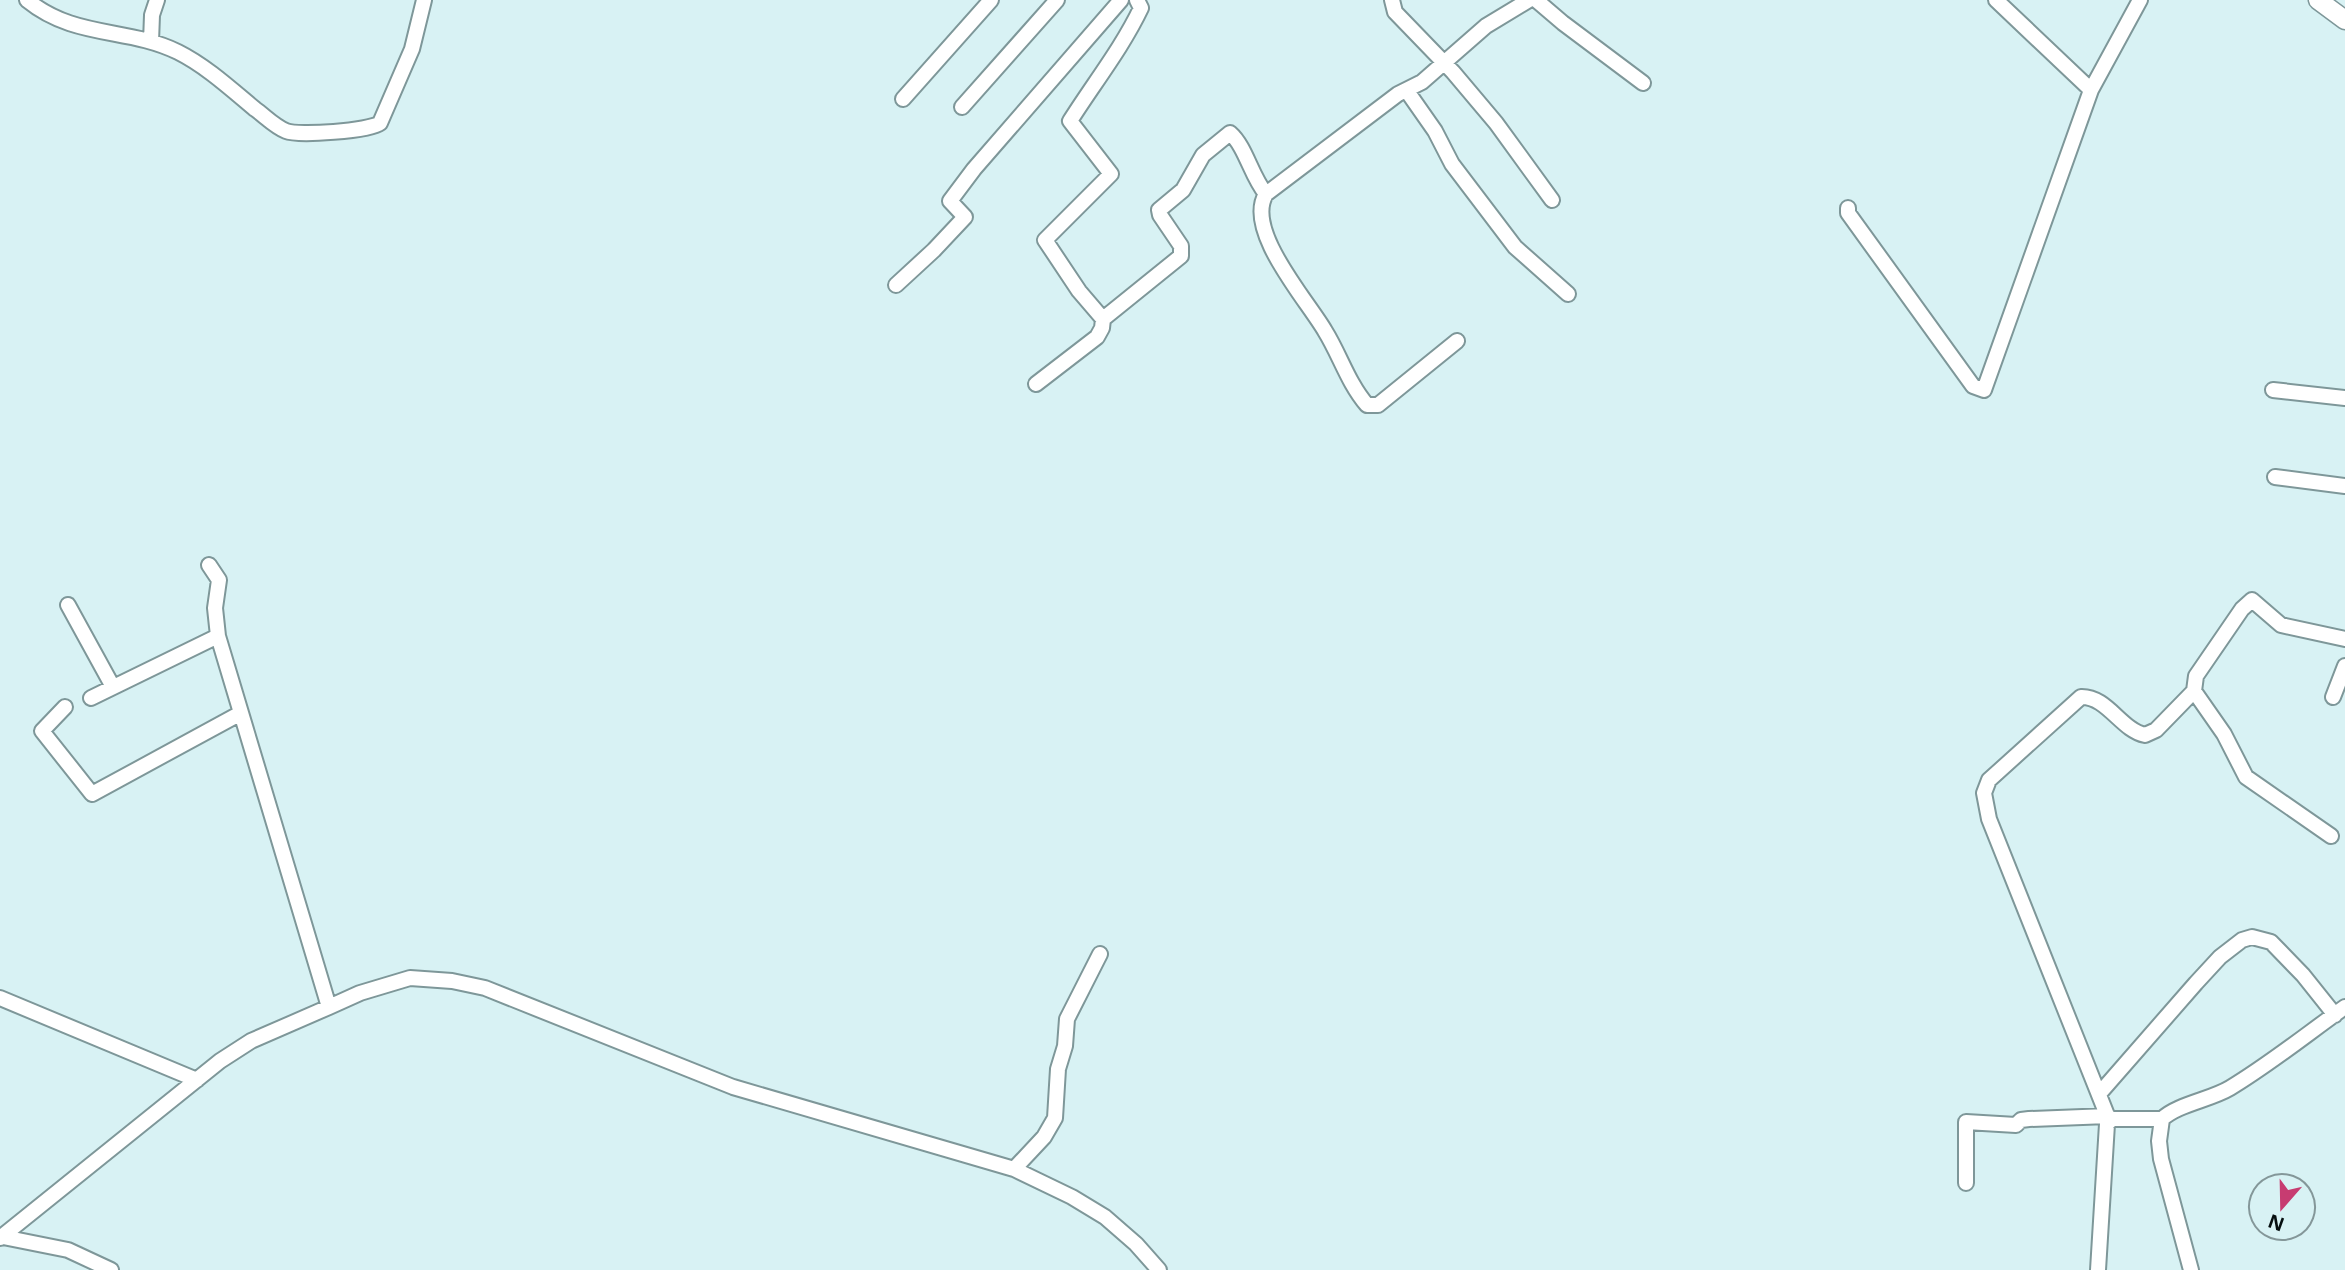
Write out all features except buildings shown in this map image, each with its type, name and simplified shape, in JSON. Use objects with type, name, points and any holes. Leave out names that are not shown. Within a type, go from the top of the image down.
[{"type":"main road","points":[[2318,0],[2345,20]]},
{"type":"street","points":[[27,0],[54,18],[82,29],[151,43],[189,57],[286,131],[295,133],[374,128],[380,123],[412,49],[424,0]]},
{"type":"street","points":[[151,43],[152,15],[157,0]]},
{"type":"street","points":[[903,99],[991,0]]},
{"type":"street","points":[[962,107],[1057,0]]},
{"type":"street","points":[[896,285],[965,217],[950,201],[974,169],[1121,0]]},
{"type":"street","points":[[1103,319],[1079,290],[1045,240],[1111,174],[1070,121],[1136,19],[1141,8],[1137,0]]},
{"type":"street","points":[[1391,0],[1395,12],[1453,72],[1496,123],[1552,200]]},
{"type":"street","points":[[1457,341],[1378,405],[1367,405],[1349,379],[1326,332],[1287,275],[1265,232],[1261,202],[1266,194],[1391,99],[1422,82],[1486,26],[1529,0]]},
{"type":"street","points":[[1536,0],[1643,83]]},
{"type":"street","points":[[1996,0],[2091,90]]},
{"type":"street","points":[[1848,208],[1848,213],[1973,386],[1984,390],[2091,90],[2140,0]]},
{"type":"street","points":[[1407,91],[1435,131],[1452,164],[1515,247],[1568,294]]},
{"type":"street","points":[[1036,384],[1097,337],[1103,319],[1181,256],[1181,246],[1159,210],[1183,190],[1203,155],[1230,133],[1237,139],[1257,184],[1266,194]]},
{"type":"street","points":[[2273,390],[2345,398]]},
{"type":"street","points":[[2275,477],[2345,486]]},
{"type":"street","points":[[209,565],[219,580],[215,608],[218,636],[329,1007]]},
{"type":"street","points":[[2098,1270],[2108,1118],[1989,819],[1983,798],[1985,787],[1989,780],[2081,697],[2096,701],[2136,732],[2145,735],[2156,730],[2194,691],[2196,676],[2242,609],[2252,600],[2281,625],[2345,639]]},
{"type":"street","points":[[68,605],[113,687]]},
{"type":"street","points":[[91,698],[218,636]]},
{"type":"street","points":[[2333,697],[2345,666]]},
{"type":"street","points":[[2194,691],[2224,734],[2246,777],[2332,836]]},
{"type":"street","points":[[65,708],[42,731],[92,794],[242,713]]},
{"type":"street","points":[[1966,1183],[1966,1122],[2016,1125],[2021,1120],[2029,1119],[2162,1119],[2173,1111],[2228,1089],[2342,1011],[2271,942],[2252,937],[2242,940],[2220,957],[2099,1094]]},
{"type":"street","points":[[1014,1169],[1044,1137],[1055,1118],[1058,1069],[1065,1046],[1068,1019],[1100,954]]},
{"type":"street","points":[[2,1238],[220,1061],[251,1041],[360,993],[410,978],[452,981],[485,988],[733,1087],[1014,1169],[1072,1197],[1105,1217],[1136,1244],[1159,1270]]},
{"type":"street","points":[[0,998],[197,1080]]},
{"type":"street","points":[[2162,1119],[2159,1141],[2161,1159],[2191,1270]]},
{"type":"street","points":[[2,1238],[68,1250],[111,1270]]}]
